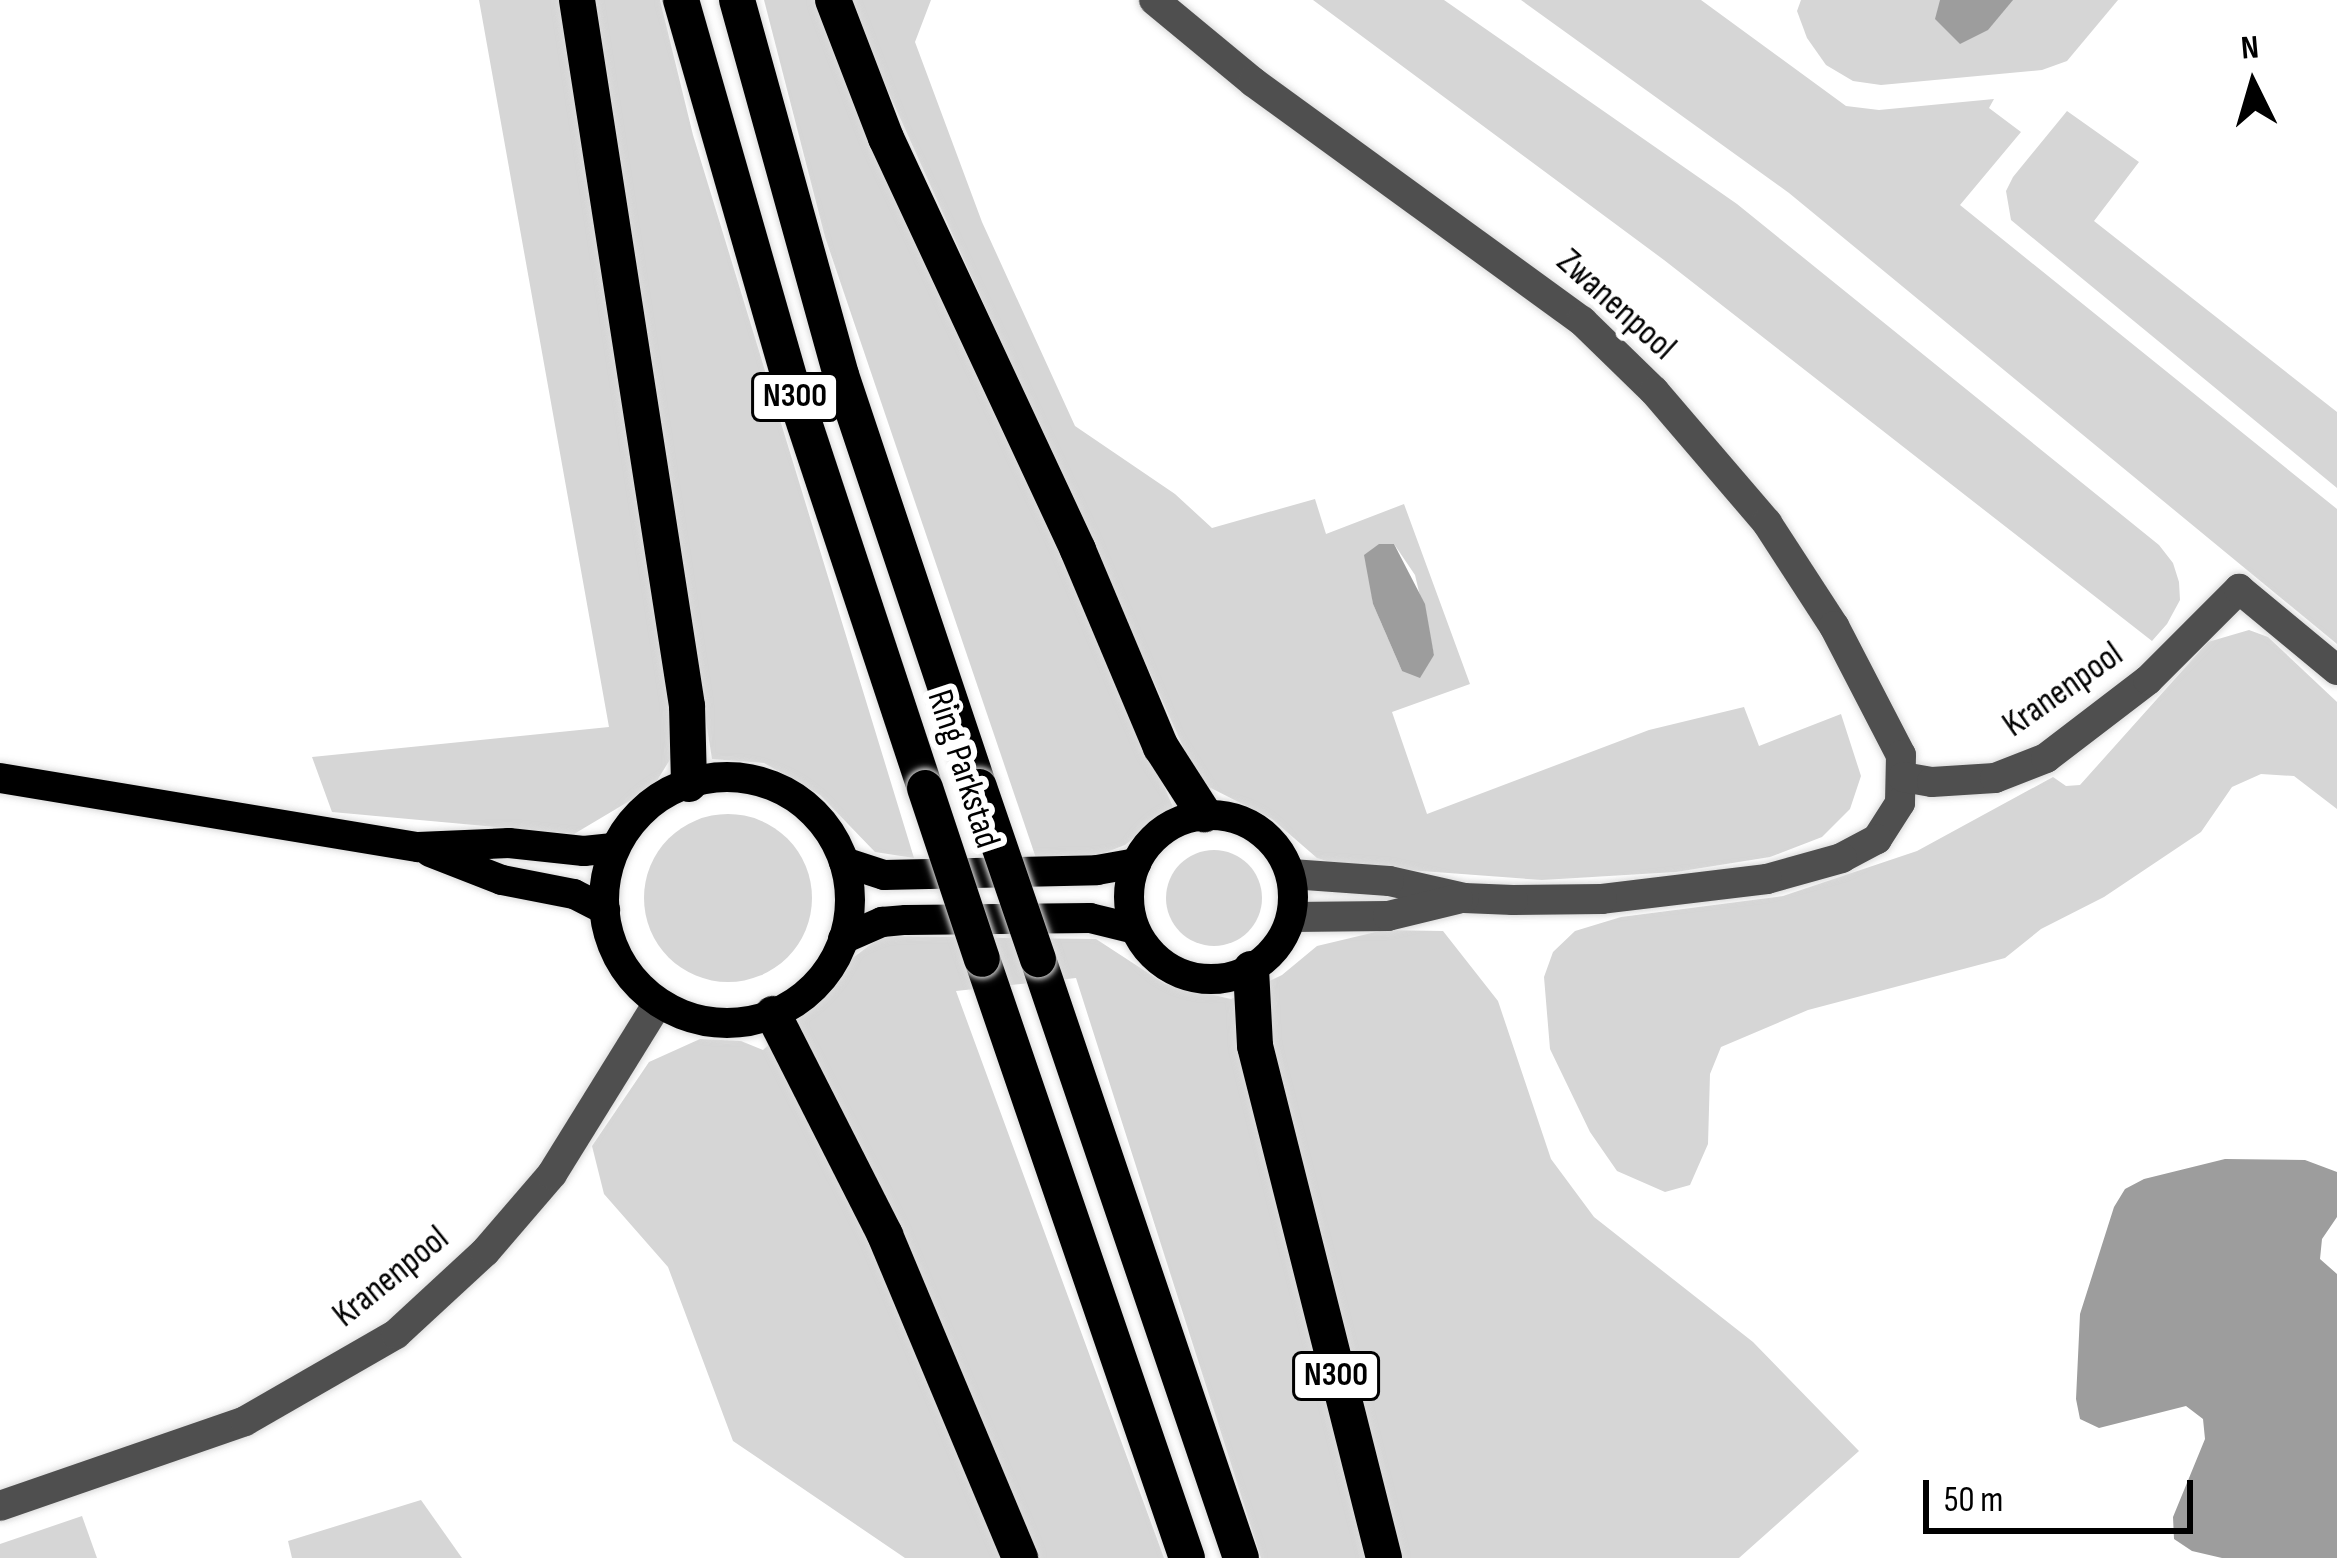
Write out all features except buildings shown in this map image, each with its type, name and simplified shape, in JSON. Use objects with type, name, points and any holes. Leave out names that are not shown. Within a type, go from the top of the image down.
[{"type":"highway","points":[[577,0],[687,706],[689,784]]},
{"type":"highway","name":"Ring Parkstad","points":[[682,0],[792,386],[1187,1558]]},
{"type":"highway","name":"Ring Parkstad","points":[[737,0],[841,375],[1241,1558]]},
{"type":"highway","points":[[833,0],[886,138],[1078,550],[1161,747],[1204,814]]},
{"type":"highway","name":"N300","points":[[1251,969],[1256,1046],[1384,1558]]},
{"type":"highway","points":[[773,1014],[885,1235],[1020,1558]]},
{"type":"main road","points":[[0,778],[418,847],[509,843],[584,851],[613,848]]},
{"type":"main road","points":[[751,779],[786,792],[827,829],[844,862],[849,914],[843,939],[808,992],[773,1014],[737,1022],[700,1021],[658,1003],[634,983],[617,952],[605,910],[605,875],[613,848],[634,818],[662,794],[689,784],[751,779]]},
{"type":"main road","points":[[1204,814],[1223,814],[1258,828],[1284,856],[1291,874],[1292,917],[1277,947],[1251,969],[1218,979],[1184,974],[1154,956],[1135,928],[1129,889],[1136,863],[1171,824],[1204,814]]},
{"type":"main road","points":[[418,847],[502,880],[574,894],[605,910]]},
{"type":"main road","points":[[844,862],[884,875],[1097,870],[1136,863]]},
{"type":"main road","points":[[843,939],[882,922],[906,920],[1090,918],[1135,928]]},
{"type":"street","name":"Zwanenpool","points":[[1154,0],[1253,82],[1551,297],[1654,391],[1767,523],[1805,579],[1886,720],[1904,777]]},
{"type":"street","name":"Kranenpool","points":[[1904,777],[1946,782],[1995,778],[2046,758],[2148,680],[2239,589],[2337,670]]},
{"type":"street","points":[[1291,874],[1390,880],[1464,898],[1601,899],[1802,870],[1862,849],[1888,829],[1904,777]]},
{"type":"street","points":[[1292,917],[1388,916],[1464,898]]},
{"type":"street","name":"Kranenpool","points":[[0,1506],[244,1421],[396,1334],[484,1252],[552,1174],[658,1003]]},
{"type":"shaded area","points":[[479,0],[562,0],[679,745],[653,787],[574,834],[332,812],[312,757],[609,727]]},
{"type":"shaded area","points":[[591,0],[660,0],[693,135],[914,858],[875,852],[820,795],[764,763],[712,759]]},
{"type":"shaded area","points":[[764,0],[825,0],[1173,807],[1125,845],[1086,860],[1038,864],[825,237]]},
{"type":"shaded area","points":[[847,0],[931,0],[915,42],[982,222],[1075,426],[1175,494],[1212,528],[1315,499],[1326,534],[1404,504],[1470,684],[1392,712],[1427,814],[1649,730],[1744,707],[1759,746],[1841,714],[1861,776],[1850,809],[1822,837],[1770,857],[1676,872],[1542,880],[1340,865],[1317,858],[1272,819],[1199,782]],"holes":[[[1394,544],[1415,575],[1434,655],[1402,671],[1373,604],[1368,561]]]},
{"type":"shaded area","points":[[1313,0],[1444,0],[1737,204],[2159,545],[2173,563],[2179,582],[2180,600],[2167,624],[2152,641],[1664,260]]},
{"type":"shaded area","points":[[1521,0],[1701,0],[1846,106],[1879,110],[1994,99],[1989,108],[2021,132],[1960,205],[2337,509],[2337,644],[1789,193]]},
{"type":"shaded area","points":[[1801,0],[2118,0],[2067,61],[2042,70],[1881,85],[1853,81],[1826,65],[1807,38],[1797,11]]},
{"type":"shaded area","points":[[1940,0],[2013,0],[1988,30],[1960,44],[1935,19]]},
{"type":"shaded area","points":[[2067,111],[2139,162],[2094,221],[2337,412],[2337,488],[2011,220],[2006,191],[2013,177]]},
{"type":"shaded area","points":[[1379,544],[1394,544],[1425,604],[1434,655],[1420,678],[1402,671],[1373,604],[1364,555]]},
{"type":"shaded area","points":[[2249,630],[2268,637],[2337,702],[2337,809],[2294,776],[2261,774],[2232,787],[2201,832],[2104,897],[2041,929],[2005,958],[1808,1010],[1721,1047],[1710,1074],[1708,1144],[1690,1185],[1665,1192],[1617,1171],[1590,1132],[1550,1049],[1544,977],[1553,952],[1575,931],[1621,917],[1783,896],[1917,851],[2053,777],[2066,786],[2080,785],[2208,642]]},
{"type":"shaded area","points":[[728,814],[760,820],[787,839],[806,866],[812,898],[806,930],[787,957],[760,976],[728,982],[696,976],[669,957],[650,930],[644,898],[650,866],[669,839],[696,820]]},
{"type":"shaded area","points":[[1214,850],[1248,864],[1262,898],[1248,932],[1214,946],[1180,932],[1166,898],[1180,864]]},
{"type":"shaded area","points":[[1384,930],[1443,931],[1498,1001],[1551,1159],[1594,1217],[1753,1342],[1859,1451],[1739,1558],[1261,1558],[1076,978],[956,991],[1164,1558],[905,1558],[733,1441],[668,1267],[604,1194],[592,1146],[649,1062],[700,1039],[741,1041],[763,1050],[825,994],[850,960],[882,936],[1096,939],[1165,984],[1231,999],[1282,975],[1317,946]]},
{"type":"shaded area","points":[[2225,1159],[2305,1160],[2337,1172],[2337,1217],[2322,1239],[2320,1259],[2337,1274],[2337,1558],[2222,1558],[2192,1551],[2174,1539],[2173,1517],[2205,1439],[2203,1419],[2186,1406],[2099,1428],[2080,1419],[2076,1399],[2080,1314],[2114,1207],[2125,1189],[2144,1179]]},
{"type":"shaded area","points":[[421,1500],[462,1558],[292,1558],[288,1541]]},
{"type":"shaded area","points":[[82,1516],[97,1558],[0,1558],[0,1544]]}]
